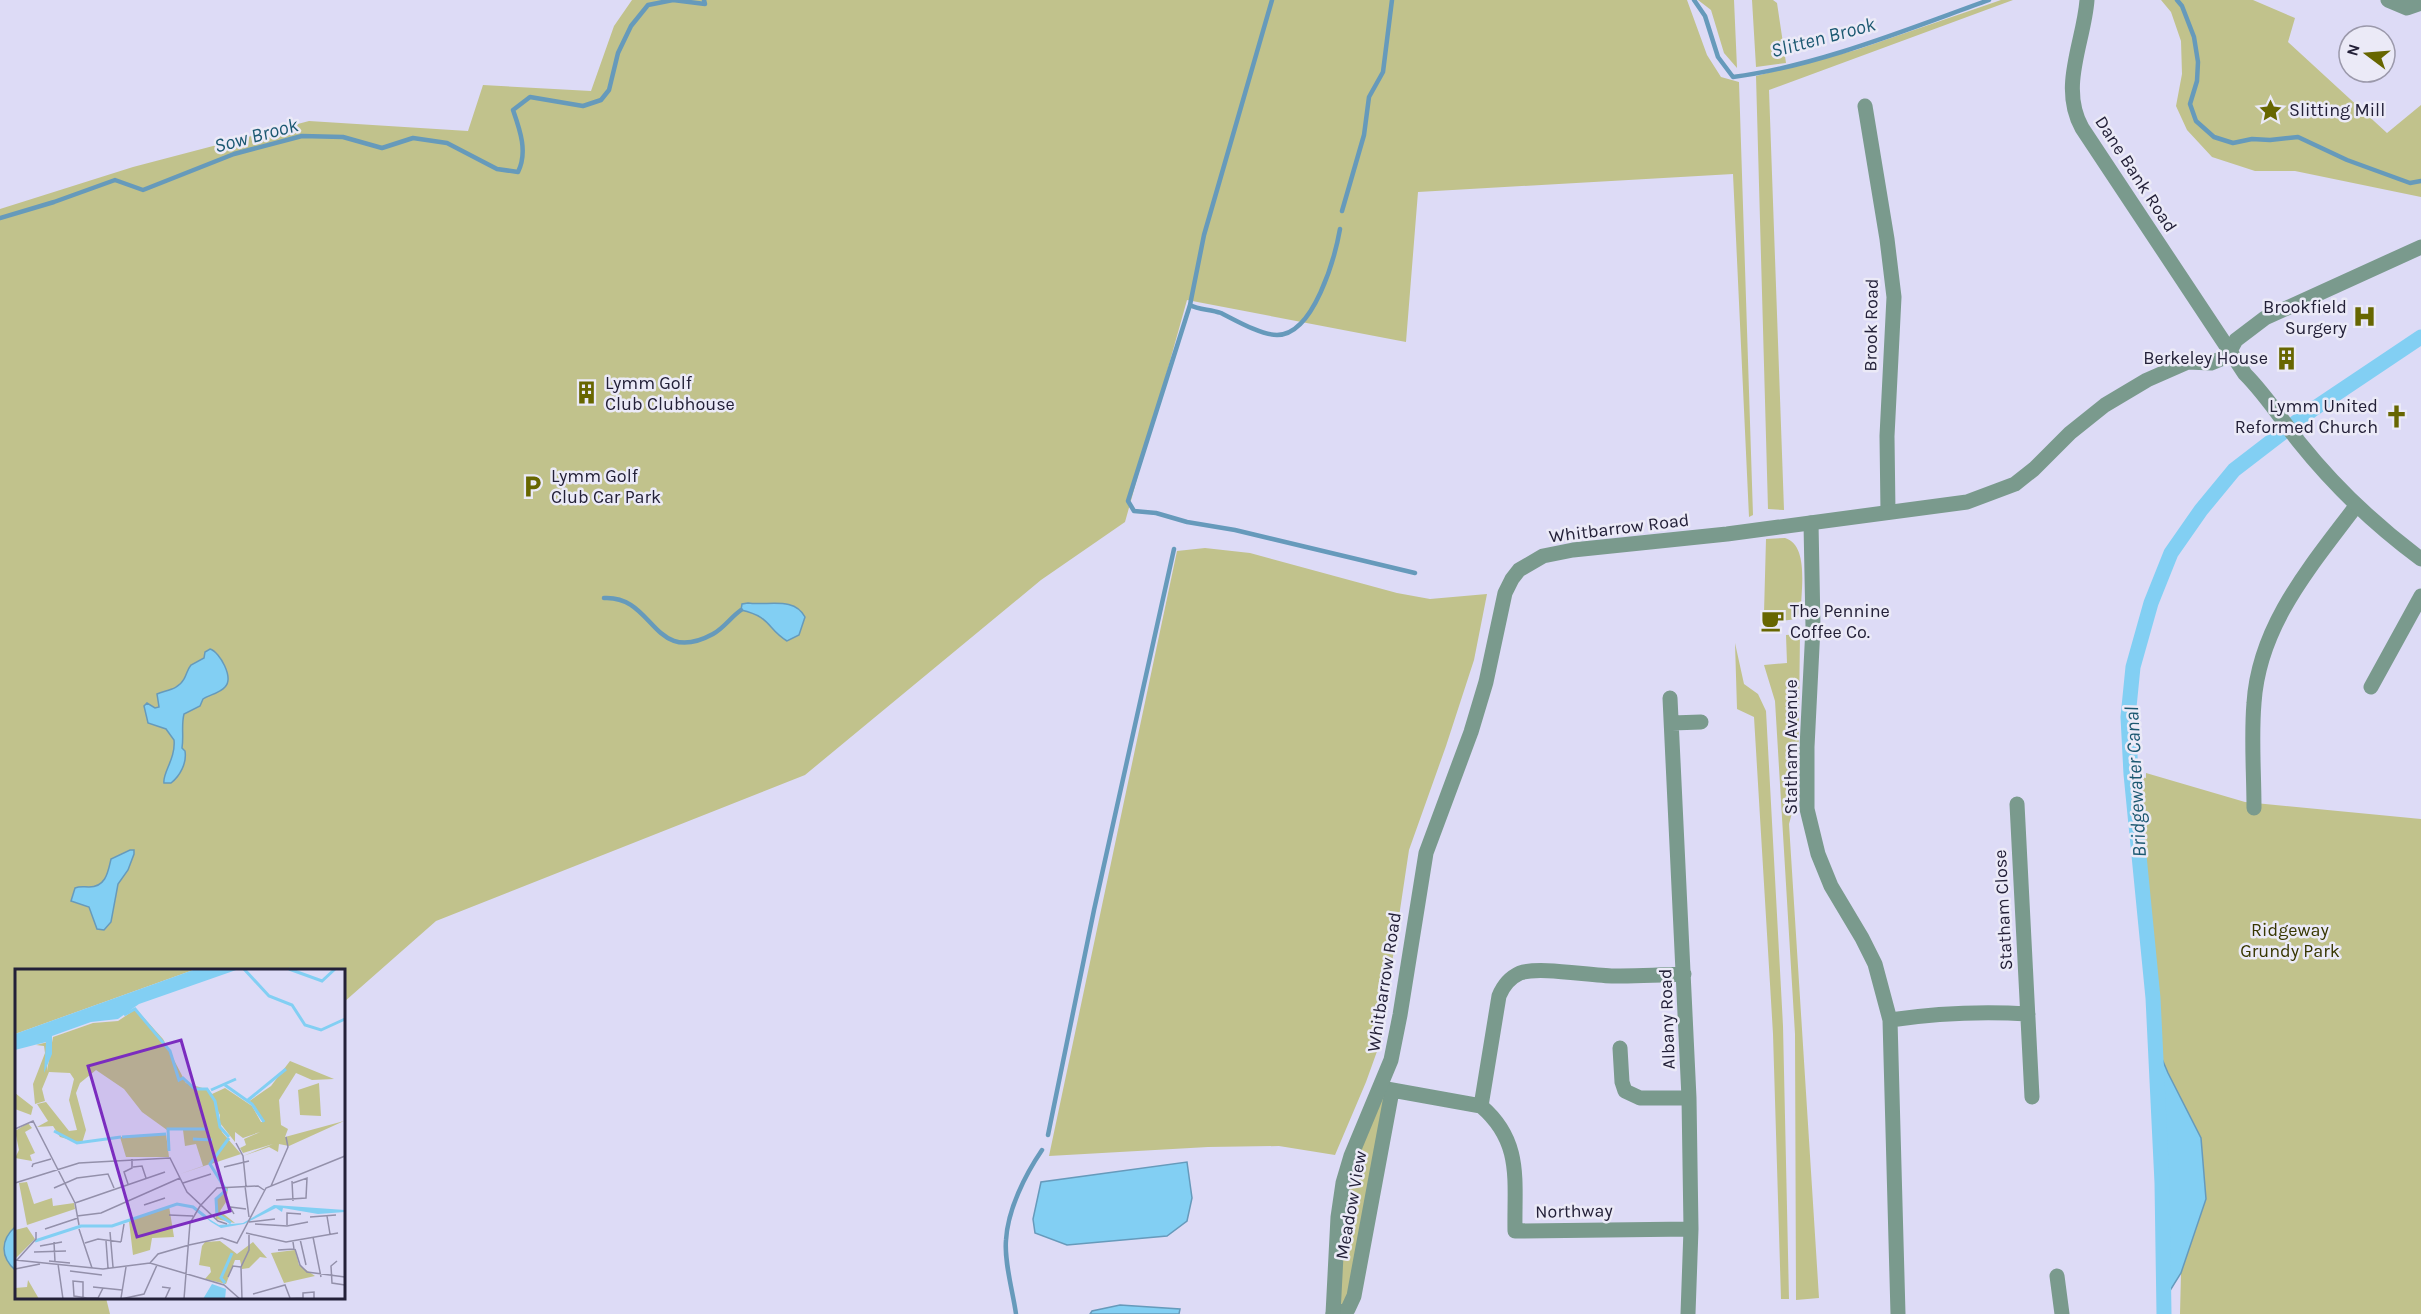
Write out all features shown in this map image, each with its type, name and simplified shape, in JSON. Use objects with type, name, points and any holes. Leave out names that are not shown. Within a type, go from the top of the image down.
[{"type":"street","name":"Dane Bank Road","points":[[2087,0],[2072,87],[2077,119],[2118,185],[2245,374],[2272,404],[2299,442],[2356,506],[2387,534],[2421,559]]},
{"type":"street","points":[[2388,0],[2406,8],[2421,3]]},
{"type":"street","name":"Brook Road","points":[[1865,106],[1894,297],[1887,436],[1888,512]]},
{"type":"street","name":"Whitbarrow Road","points":[[1333,1314],[1338,1217],[1343,1183],[1350,1156],[1386,1089],[1426,853],[1471,732],[1486,682],[1502,603],[1512,579],[1519,570],[1543,556],[1573,550],[1944,507],[1967,502],[2015,484],[2034,469],[2070,433],[2105,405],[2157,375],[2188,362],[2211,363],[2223,358],[2236,340],[2265,318],[2421,247]]},
{"type":"street","points":[[2254,808],[2254,702],[2266,645],[2280,612],[2304,575],[2356,506]]},
{"type":"street","name":"Statham Avenue","points":[[1810,523],[1813,627],[1807,809],[1818,854],[1831,886],[1875,964],[1890,1020],[1898,1314]]},
{"type":"street","points":[[2371,687],[2421,596]]},
{"type":"street","name":"Albany Road","points":[[1670,698],[1689,1098],[1691,1228],[1688,1314]]},
{"type":"street","points":[[1672,723],[1701,722]]},
{"type":"street","name":"Statham Close","points":[[2017,804],[2032,1097]]},
{"type":"street","points":[[1386,1089],[1481,1106],[1499,996],[1512,977],[1536,971],[1613,976],[1684,974]]},
{"type":"street","points":[[1890,1020],[1940,1013],[1984,1011],[2028,1014]]},
{"type":"street","points":[[1620,1048],[1622,1082],[1625,1091],[1640,1098],[1689,1098]]},
{"type":"street","name":"Meadow View","points":[[1333,1314],[1348,1309],[1354,1296],[1386,1089]]},
{"type":"street","name":"Northway","points":[[1481,1106],[1504,1130],[1512,1150],[1515,1231],[1691,1228]]},
{"type":"street","points":[[2057,1276],[2062,1314]]},
{"type":"green space","points":[[632,0],[1687,0],[1707,55],[1721,77],[1739,82],[1753,515],[1749,517],[1733,174],[1418,192],[1406,342],[1187,300],[1125,522],[1041,580],[805,775],[436,921],[345,1001],[345,969],[15,969],[15,1299],[106,1299],[110,1314],[0,1314],[0,209],[133,167],[309,121],[468,131],[483,85],[591,91],[614,26]]},
{"type":"green space","points":[[1698,0],[1734,0],[1737,68],[1724,53],[1711,10]]},
{"type":"green space","points":[[1752,0],[1773,0],[1777,3],[1786,63],[1756,67]]},
{"type":"green space","points":[[2001,0],[2013,0],[1769,90],[1784,510],[1768,509],[1756,76],[1856,50]]},
{"type":"green space","points":[[2161,0],[2253,0],[2295,18],[2288,42],[2387,133],[2421,105],[2421,197],[2295,171],[2255,171],[2212,157],[2187,130],[2176,106],[2182,74],[2181,41],[2171,12]]},
{"type":"green space","points":[[1785,538],[1793,542],[1798,549],[1802,569],[1801,610],[1790,620],[1764,613],[1766,539]]},
{"type":"green space","points":[[1205,548],[1250,553],[1397,593],[1430,599],[1487,594],[1474,660],[1409,850],[1380,1043],[1335,1155],[1279,1146],[1208,1147],[1049,1156],[1177,551]]},
{"type":"green space","points":[[1800,634],[1798,791],[1789,824],[1819,1298],[1796,1300],[1795,1034],[1775,701],[1764,665],[1787,663],[1786,635]]},
{"type":"green space","points":[[1735,643],[1744,684],[1758,694],[1766,711],[1783,1026],[1789,1299],[1781,1299],[1773,1034],[1754,717],[1737,709]]},
{"type":"green space","name":"Ridgeway Grundy Park","points":[[2146,773],[2245,802],[2421,819],[2421,1314],[2180,1314],[2181,1273],[2206,1199],[2201,1138],[2154,1040],[2152,990],[2131,774],[2146,778]]},
{"type":"green space","points":[[1381,1088],[1392,1091],[1354,1296],[1333,1314],[1338,1217]]},
{"type":"water","points":[[780,603],[794,606],[805,617],[799,635],[787,641],[764,619],[741,610],[742,604]]},
{"type":"water","points":[[210,649],[218,655],[225,666],[227,683],[220,691],[203,699],[200,706],[184,714],[182,748],[185,751],[184,765],[171,783],[164,783],[173,753],[174,740],[166,729],[148,723],[144,706],[147,703],[155,708],[159,707],[157,694],[179,685],[191,665],[204,658],[205,652]]},
{"type":"water","points":[[134,850],[134,854],[128,870],[118,884],[111,922],[104,930],[97,929],[89,907],[71,901],[75,888],[95,886],[103,882],[111,859]]},
{"type":"water","points":[[2154,1040],[2201,1138],[2206,1199],[2181,1273],[2163,1302],[2162,1183]]},
{"type":"water","points":[[1187,1162],[1192,1198],[1187,1221],[1167,1236],[1067,1245],[1035,1233],[1033,1219],[1041,1182]]},
{"type":"water","points":[[15,1227],[15,1270],[7,1260],[4,1248]]},
{"type":"water","points":[[1120,1305],[1180,1309],[1179,1314],[1090,1314],[1092,1311]]},
{"type":"waterway","name":"Sow Brook","points":[[0,218],[115,180],[143,190],[234,154],[302,136],[343,137],[382,148],[413,138],[447,143],[497,169],[518,172],[523,149],[513,110],[530,97],[583,106],[601,100],[609,90],[618,53],[631,26],[648,5],[673,0],[705,4],[704,0]]},
{"type":"waterway","points":[[1272,0],[1204,235],[1190,305],[1128,501],[1134,511],[1156,513],[1187,522],[1235,530],[1415,573]]},
{"type":"waterway","points":[[1342,211],[1364,135],[1369,97],[1383,72],[1392,0]]},
{"type":"waterway","name":"Slitten Brook","points":[[1694,0],[1705,16],[1718,57],[1733,77],[1765,72],[1830,55],[1989,0]]},
{"type":"waterway","name":"Slitten Brook","points":[[2177,0],[2182,6],[2194,37],[2198,62],[2197,81],[2190,104],[2196,121],[2214,137],[2233,143],[2252,139],[2298,137],[2347,160],[2410,183],[2421,181]]},
{"type":"waterway","points":[[1190,305],[1221,313],[1263,333],[1277,335],[1290,332],[1302,322],[1320,293],[1328,275],[1340,229]]},
{"type":"waterway","name":"Bridgewater Canal","points":[[2164,1314],[2162,1183],[2153,998],[2131,774],[2128,717],[2133,667],[2151,603],[2171,553],[2201,510],[2234,470],[2312,410],[2421,337]]},
{"type":"waterway","points":[[1048,1135],[1094,910],[1174,549]]},
{"type":"waterway","points":[[604,598],[621,600],[634,607],[665,636],[677,642],[693,642],[713,634],[741,610]]},
{"type":"waterway","points":[[1016,1314],[1006,1258],[1007,1228],[1018,1193],[1042,1150]]},
{"type":"place","name":"Slitting Mill","points":[[2271,110]]},
{"type":"place","name":"Brookfield Surgery","points":[[2365,317]]},
{"type":"place","name":"Berkeley House","points":[[2286,358]]},
{"type":"place","name":"Lymm Golf Club Clubhouse","points":[[587,393]]},
{"type":"place","name":"Lymm United Reformed Church","points":[[2396,416]]},
{"type":"place","name":"Lymm Golf Club Car Park","points":[[533,486]]},
{"type":"place","name":"The Pennine Coffee Co.","points":[[1772,621]]}]
